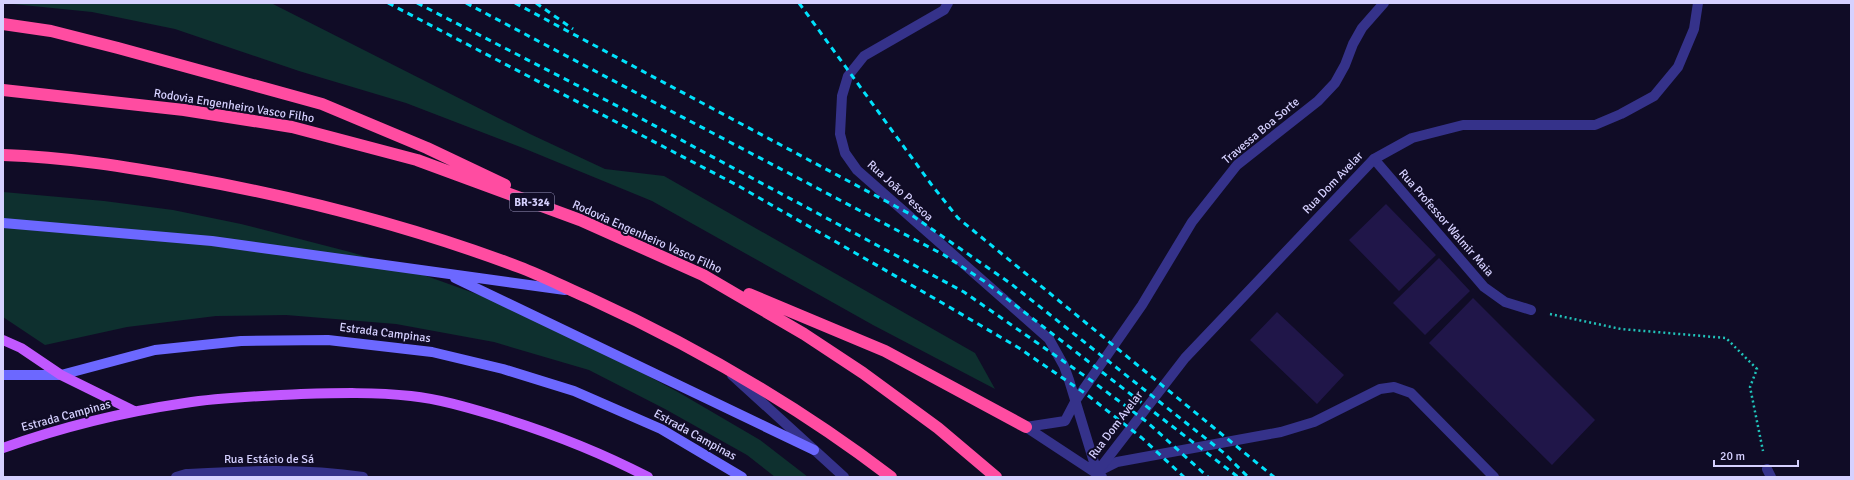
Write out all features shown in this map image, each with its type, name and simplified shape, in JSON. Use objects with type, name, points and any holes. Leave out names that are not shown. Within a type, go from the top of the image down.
[{"type":"highway","points":[[3,24],[51,31],[96,42],[322,104],[427,148],[580,220]]},
{"type":"highway","name":"Rodovia Engenheiro Vasco Filho","points":[[3,90],[184,110],[292,127],[417,160],[580,220],[703,275],[804,334],[863,373],[938,428],[996,477]]},
{"type":"highway","points":[[3,155],[91,162],[246,188],[437,238],[521,268],[626,315],[719,363],[808,418],[891,477]]},
{"type":"highway","points":[[703,275],[885,351],[1026,427]]},
{"type":"main road","points":[[3,223],[212,241],[572,291]]},
{"type":"main road","points":[[446,273],[814,450]]},
{"type":"main road","points":[[3,340],[21,348],[61,375],[134,412]]},
{"type":"main road","name":"Estrada Campinas","points":[[3,375],[61,375],[154,350],[241,341],[328,340],[432,352],[504,369],[574,391],[661,429],[742,477]]},
{"type":"main road","name":"Estrada Campinas","points":[[3,448],[44,433],[134,412],[186,402],[259,396],[363,392],[412,396],[462,406],[565,439],[648,477]]},
{"type":"street","name":"Rua João Pessoa","points":[[956,3],[946,7],[864,56],[848,76],[842,96],[840,115],[840,134],[845,153],[857,170],[1049,339],[1064,366],[1099,475]]},
{"type":"street","name":"Travessa Boa Sorte","points":[[1076,400],[1142,305],[1192,222],[1237,165],[1318,100],[1335,83],[1362,28],[1384,3]]},
{"type":"street","name":"Rua Dom Avelar","points":[[1099,475],[1184,358],[1374,159],[1412,138],[1463,126],[1595,125],[1621,114],[1654,96],[1678,67],[1694,29],[1698,3]]},
{"type":"street","name":"Rua Professor Walmir Maia","points":[[1374,159],[1484,287],[1505,302],[1531,310]]},
{"type":"street","points":[[719,363],[844,477]]},
{"type":"street","points":[[1026,427],[1099,475],[1117,462],[1281,432],[1314,422],[1380,389],[1394,387],[1411,393],[1494,477]]},
{"type":"street","points":[[1026,427],[1065,421],[1076,400]]},
{"type":"street","name":"Rua Estácio de Sá","points":[[176,477],[186,474],[264,470],[337,473],[363,477]]},
{"type":"path","points":[[1531,310],[1621,330],[1726,338],[1757,369],[1750,387],[1769,473]]},
{"type":"green space","points":[[3,3],[271,3],[530,134],[605,169],[664,176],[975,353],[995,389],[873,325],[652,201],[523,148],[406,103],[299,71],[175,29],[92,12]]},
{"type":"green space","points":[[3,192],[104,201],[173,210],[241,224],[350,252],[407,269],[510,306],[601,351],[678,392],[760,440],[808,477],[775,477],[747,455],[665,409],[589,370],[494,342],[396,324],[286,315],[216,316],[127,327],[45,345],[3,317]]},
{"type":"building","points":[[1386,204],[1436,255],[1399,291],[1349,240]]},
{"type":"building","points":[[1439,258],[1470,291],[1425,335],[1393,303]]},
{"type":"building","points":[[1473,298],[1595,420],[1552,465],[1429,343]]},
{"type":"building","points":[[1277,312],[1344,375],[1317,404],[1250,340]]},
{"type":"railway","points":[[388,3],[735,184],[1019,348],[1086,394],[1142,438],[1184,477]]},
{"type":"railway","points":[[417,3],[631,113],[964,292],[1092,381],[1147,422],[1208,477]]},
{"type":"railway","points":[[466,3],[944,255],[984,281],[1238,477]]},
{"type":"railway","points":[[515,3],[910,214],[1010,283],[1224,453],[1248,477]]},
{"type":"railway","points":[[536,3],[573,29]]},
{"type":"railway","points":[[799,3],[931,184],[958,218],[1274,477]]}]
